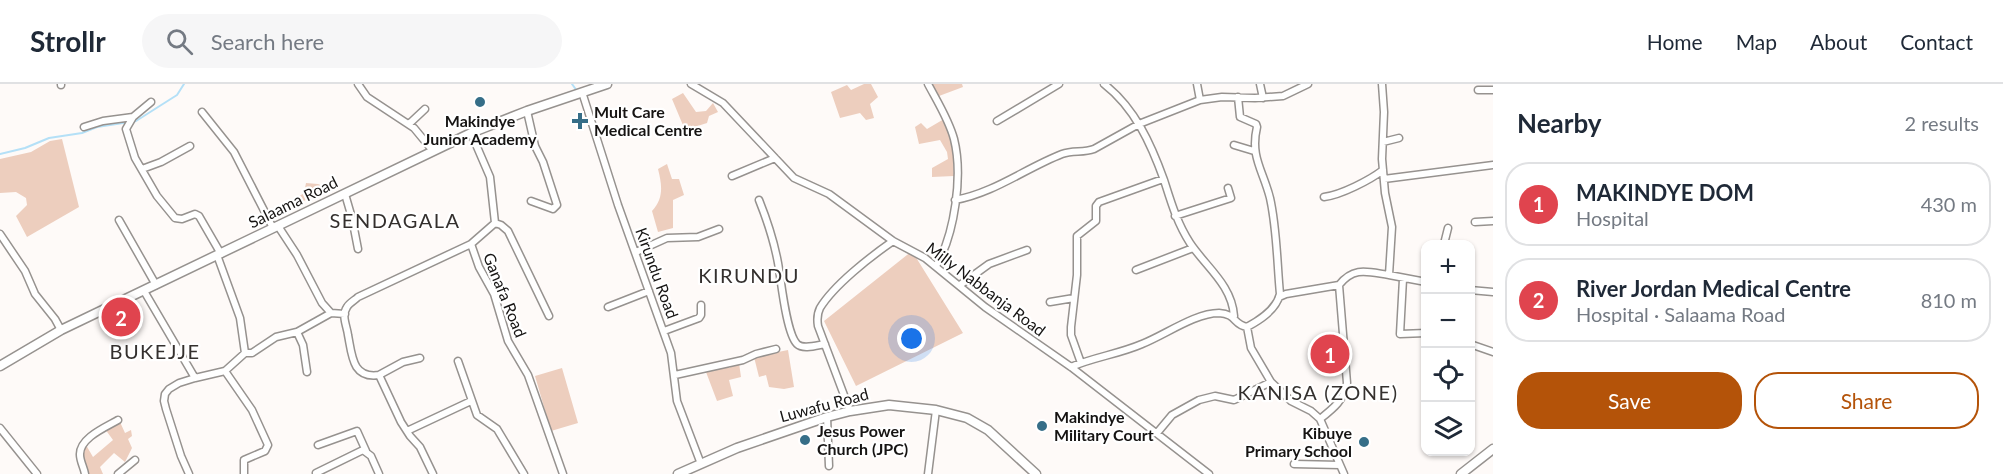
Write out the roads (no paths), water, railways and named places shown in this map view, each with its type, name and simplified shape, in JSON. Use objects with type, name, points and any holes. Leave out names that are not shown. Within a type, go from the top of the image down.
[{"type":"main road","name":"Salaama Road","points":[[0,366],[61,330],[471,133],[606,84]]},
{"type":"main road","name":"Luwafu Road","points":[[678,474],[737,448],[827,417],[889,405],[936,410],[967,418],[988,430],[1036,474]]},
{"type":"main road","points":[[1461,474],[1493,449]]},
{"type":"street","points":[[358,84],[367,97],[409,124],[433,151]]},
{"type":"street","name":"Milly Nabbanja Road","points":[[691,84],[723,103],[794,178],[829,194],[893,241],[925,258],[1013,328],[1071,367],[1209,474]]},
{"type":"street","points":[[928,84],[953,137],[957,154],[955,200],[949,238],[936,266]]},
{"type":"street","points":[[997,121],[1059,84]]},
{"type":"street","points":[[1104,84],[1129,108],[1139,124],[1163,179],[1175,216],[1193,248],[1223,284],[1239,324],[1247,327]]},
{"type":"street","points":[[1197,84],[1200,100]]},
{"type":"street","points":[[1260,84],[1263,98]]},
{"type":"street","points":[[955,200],[1004,183],[1061,154],[1073,150],[1094,149],[1139,124],[1200,100],[1287,95],[1308,84]]},
{"type":"street","points":[[1382,84],[1383,170],[1392,227],[1389,275]]},
{"type":"street","points":[[1478,90],[1493,90]]},
{"type":"street","name":"Kirundu Road","points":[[582,92],[618,205],[664,331],[671,353],[677,401],[701,464]]},
{"type":"street","points":[[1238,97],[1240,117],[1256,124],[1257,127],[1254,151],[1270,198],[1275,231],[1279,297],[1275,307],[1247,327]]},
{"type":"street","points":[[151,102],[132,118],[126,127],[135,158],[157,196],[175,218],[182,219],[195,214],[199,216],[219,254],[240,318],[245,353]]},
{"type":"street","points":[[409,124],[425,109]]},
{"type":"street","points":[[527,111],[535,146],[543,162],[557,205],[553,209],[531,201]]},
{"type":"street","points":[[202,112],[234,152],[275,227],[308,273],[322,303],[331,313]]},
{"type":"street","points":[[84,127],[103,121],[132,118]]},
{"type":"street","points":[[471,133],[490,177],[495,223],[508,231],[549,316]]},
{"type":"street","points":[[1383,142],[1399,138]]},
{"type":"street","points":[[1234,145],[1254,151]]},
{"type":"street","points":[[142,169],[161,162],[190,146]]},
{"type":"street","points":[[732,176],[775,158]]},
{"type":"street","points":[[1384,178],[1493,165]]},
{"type":"street","points":[[1324,196],[1331,196],[1383,170]]},
{"type":"street","points":[[1081,363],[1071,335],[1077,274],[1076,239],[1096,221],[1096,206],[1099,202],[1163,179]]},
{"type":"street","points":[[1175,216],[1231,198],[1228,188]]},
{"type":"street","points":[[345,194],[358,249]]},
{"type":"street","points":[[759,200],[771,235],[787,316],[796,342],[802,347],[825,344]]},
{"type":"street","points":[[119,220],[156,285]]},
{"type":"street","points":[[1475,222],[1493,222]]},
{"type":"street","name":"Ganafa Road","points":[[495,223],[471,244],[479,267],[494,294],[508,341],[528,375],[562,474]]},
{"type":"street","points":[[1445,240],[1448,228]]},
{"type":"street","points":[[636,252],[667,238],[698,237],[719,229]]},
{"type":"street","points":[[0,234],[25,271],[35,294],[61,330]]},
{"type":"street","points":[[850,411],[817,322],[820,309],[860,266],[893,241]]},
{"type":"street","points":[[420,358],[404,362],[379,375],[368,375],[357,368],[350,352],[344,320],[346,307],[358,297],[471,244]]},
{"type":"street","points":[[1136,270],[1193,248]]},
{"type":"street","points":[[960,285],[989,264],[1027,250]]},
{"type":"street","points":[[1279,297],[1339,285],[1346,276],[1354,272],[1389,275],[1421,281]]},
{"type":"street","points":[[1403,279],[1400,334],[1421,333]]},
{"type":"street","points":[[1320,419],[1340,402],[1347,383],[1339,285]]},
{"type":"street","points":[[1475,290],[1493,292]]},
{"type":"street","points":[[144,291],[195,378]]},
{"type":"street","points":[[608,307],[649,291]]},
{"type":"street","points":[[1050,302],[1074,298]]},
{"type":"street","points":[[664,331],[699,318],[701,305]]},
{"type":"street","points":[[189,474],[164,401],[165,394],[173,386],[225,371],[245,353],[252,353],[276,337],[297,332],[331,313],[345,314]]},
{"type":"street","points":[[1071,367],[1141,345],[1208,314],[1234,316]]},
{"type":"street","points":[[1247,327],[1255,356],[1271,382],[1291,401],[1311,411],[1320,419],[1344,474]]},
{"type":"street","points":[[297,332],[303,345],[307,372]]},
{"type":"street","points":[[1475,347],[1493,352]]},
{"type":"street","points":[[675,375],[743,360],[776,349]]},
{"type":"street","points":[[458,362],[472,395],[471,401],[477,415],[493,424],[497,429],[524,474]]},
{"type":"street","points":[[225,371],[252,410],[268,445],[265,451],[244,460],[244,474]]},
{"type":"street","points":[[379,375],[407,431],[420,447],[433,474]]},
{"type":"street","points":[[1157,433],[1172,416],[1199,400],[1215,396],[1234,400],[1271,382]]},
{"type":"street","points":[[407,431],[471,401]]},
{"type":"street","points":[[928,474],[936,410]]},
{"type":"street","points":[[827,417],[829,466]]},
{"type":"street","points":[[85,474],[80,454],[82,445],[94,434],[118,420]]},
{"type":"street","points":[[0,429],[37,474]]},
{"type":"street","points":[[318,446],[357,431],[379,474]]},
{"type":"street","points":[[316,473],[342,459],[366,451]]},
{"type":"street","points":[[118,474],[135,460]]},
{"type":"street","points":[[1294,464],[1340,465]]},
{"type":"waterway","points":[[0,154],[25,148],[49,138],[136,121],[177,95],[184,84]]},
{"type":"waterway","points":[[572,84],[577,91]]},
{"type":"place","name":"Makindye Junior Academy","points":[[480,102]]},
{"type":"place","name":"Mult Care Medical Centre","points":[[580,121]]},
{"type":"place","name":"River Jordan Medical Centre","points":[[121,317]]},
{"type":"place","name":"MAKINDYE DOM","points":[[1330,354]]},
{"type":"place","name":"Makindye Military Court","points":[[1042,426]]},
{"type":"place","name":"Jesus Power Church (JPC)","points":[[805,440]]},
{"type":"place","name":"Kibuye Primary School","points":[[1364,442]]},
{"type":"district","name":"SENDAGALA","points":[[395,221]]},
{"type":"district","name":"KIRUNDU","points":[[749,276]]},
{"type":"district","name":"BUKEJJE","points":[[155,352]]},
{"type":"district","name":"KANISA (ZONE)","points":[[1318,393]]}]
